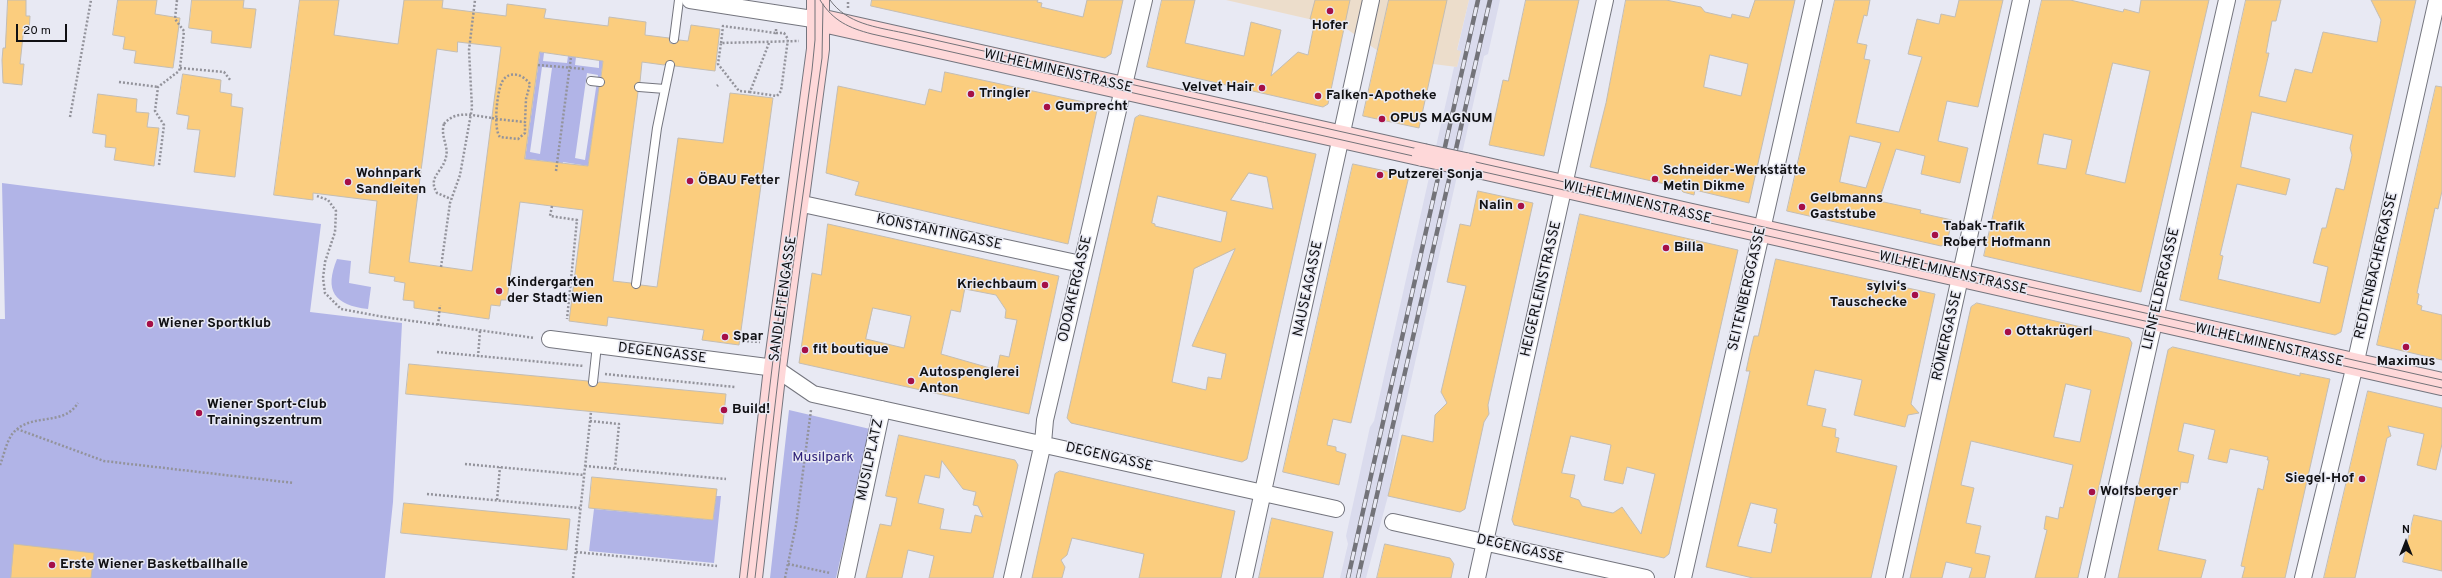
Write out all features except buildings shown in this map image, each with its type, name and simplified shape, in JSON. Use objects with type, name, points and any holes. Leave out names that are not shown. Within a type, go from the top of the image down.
[{"type":"street","name":"WILHELMINENSTRASSE","points":[[690,0],[819,10],[1124,87],[2442,384]]},
{"type":"street","points":[[803,0],[819,10]]},
{"type":"street","name":"ODOAKERGASSE","points":[[1012,578],[1043,443],[1045,420],[1144,0]]},
{"type":"street","name":"NAUSEAGASSE","points":[[1244,578],[1264,494],[1371,0]]},
{"type":"street","name":"HEIGERLEINSTRASSE","points":[[1477,578],[1565,187],[1605,0]]},
{"type":"street","name":"SEITENBERGGASSE","points":[[1683,578],[1814,0]]},
{"type":"street","name":"RÖMERGASSE","points":[[1894,578],[2021,0]]},
{"type":"street","name":"LIENFELDERGASSE","points":[[2096,578],[2156,320],[2227,0]]},
{"type":"street","name":"REDTENBACHERGASSE","points":[[2303,578],[2355,365],[2437,0]]},
{"type":"street","name":"SANDLEITENGASSE","points":[[751,578],[775,368],[816,71],[819,10]]},
{"type":"street","name":"KONSTANTINGASSE","points":[[798,202],[1081,264]]},
{"type":"street","name":"DEGENGASSE","points":[[550,340],[775,368]]},
{"type":"street","name":"MUSILPLATZ","points":[[775,368],[813,394],[882,409],[846,578]]},
{"type":"street","name":"DEGENGASSE","points":[[882,409],[1043,443],[1336,510]]},
{"type":"street","name":"DEGENGASSE","points":[[1393,522],[1646,578]]},
{"type":"lane","points":[[674,39],[679,0]]},
{"type":"lane","points":[[636,284],[657,128],[670,65]]},
{"type":"lane","points":[[591,81],[600,82]]},
{"type":"lane","points":[[639,87],[665,89]]},
{"type":"lane","points":[[593,382],[597,346]]},
{"type":"path","points":[[70,117],[91,0]]},
{"type":"path","points":[[159,165],[164,125],[155,111],[158,88],[179,71],[180,68],[184,31],[175,19],[177,0]]},
{"type":"path","points":[[441,267],[452,198],[460,175],[472,108],[469,50],[475,0]]},
{"type":"path","points":[[776,32],[723,26],[718,64],[727,78],[739,91],[777,96],[781,92],[788,39]]},
{"type":"path","points":[[721,43],[779,42]]},
{"type":"path","points":[[750,92],[769,43]]},
{"type":"path","points":[[556,171],[571,57]]},
{"type":"path","points":[[538,65],[593,70]]},
{"type":"path","points":[[180,68],[224,72],[231,81]]},
{"type":"path","points":[[517,74],[526,78],[530,84],[526,99],[525,122],[525,133],[522,136],[509,140],[500,137],[496,133],[496,119],[501,83],[507,77],[517,74]]},
{"type":"path","points":[[119,82],[158,88]]},
{"type":"path","points":[[452,198],[437,193],[433,184],[434,176],[445,163],[447,153],[443,135],[444,124],[449,118],[459,114],[525,122]]},
{"type":"path","points":[[317,196],[328,200],[336,210],[336,226],[325,262],[323,278],[325,292],[332,302],[340,309],[438,325],[550,340]]},
{"type":"path","points":[[552,206],[550,216],[577,220],[567,319]]},
{"type":"path","points":[[438,325],[440,305]]},
{"type":"path","points":[[478,357],[480,331]]},
{"type":"path","points":[[437,352],[735,387]]},
{"type":"path","points":[[785,578],[796,525],[813,394]]},
{"type":"path","points":[[0,465],[7,446],[17,429],[37,420],[67,416],[78,403]]},
{"type":"path","points":[[573,578],[591,412]]},
{"type":"path","points":[[590,421],[619,424],[616,468]]},
{"type":"path","points":[[17,429],[104,460],[294,483]]},
{"type":"path","points":[[465,464],[584,475]]},
{"type":"path","points":[[585,466],[726,479]]},
{"type":"path","points":[[497,500],[500,467]]},
{"type":"path","points":[[427,494],[580,508]]},
{"type":"path","points":[[576,552],[717,566]]},
{"type":"path","points":[[788,564],[846,578]]},
{"type":"shaded area","points":[[1226,0],[1469,0],[1457,50],[1461,51],[1457,67],[1433,64],[1378,51],[1344,27]]},
{"type":"shaded area","points":[[1469,0],[1500,0],[1488,54],[1484,56],[1399,434],[1388,496],[1366,578],[1340,578],[1348,544],[1346,536],[1370,427],[1374,421],[1454,67],[1457,67],[1461,51],[1457,51]]},
{"type":"green space","points":[[540,52],[544,53],[543,61],[567,63],[568,56],[576,57],[575,65],[599,68],[599,60],[603,61],[588,166],[563,162],[561,171],[552,162],[530,159],[524,166]],"holes":[[[542,67],[552,68],[540,154],[530,152]],[[587,73],[598,75],[585,160],[575,158]]]},
{"type":"green space","name":"Wiener Sport-Club Trainingszentrum","points":[[2,183],[321,224],[310,312],[402,323],[393,502],[385,578],[0,578],[0,319],[5,319]]},
{"type":"green space","points":[[337,259],[351,261],[349,283],[371,287],[368,309],[347,304],[340,300],[335,294],[332,288],[332,280],[333,270]]},
{"type":"green space","name":"Musilpark","points":[[789,410],[870,429],[836,578],[770,578]]},
{"type":"green space","points":[[716,496],[721,496],[714,563],[589,551],[594,509],[713,520]]},
{"type":"tram line","points":[[747,578],[775,343],[812,70],[815,40],[815,0]]},
{"type":"tram line","points":[[820,0],[830,13],[842,23],[872,34],[2442,388]]},
{"type":"tram line","points":[[830,0],[837,8],[854,19],[883,29],[2442,380]]},
{"type":"tram line","points":[[755,578],[782,345],[822,58],[823,4]]},
{"type":"railway","points":[[1348,578],[1478,0]]},
{"type":"railway","points":[[1358,578],[1490,0]]},
{"type":"place","name":"Hofer","points":[[1330,11]]},
{"type":"place","name":"Velvet Hair","points":[[1262,88]]},
{"type":"place","name":"Tringler","points":[[971,94]]},
{"type":"place","name":"Falken-Apotheke","points":[[1318,96]]},
{"type":"place","name":"Gumprecht","points":[[1047,107]]},
{"type":"place","name":"OPUS MAGNUM","points":[[1382,119]]},
{"type":"place","name":"Putzerei Sonja","points":[[1380,175]]},
{"type":"place","name":"Schneider-Werkstätte Metin Dikme","points":[[1655,179]]},
{"type":"place","name":"ÖBAU Fetter","points":[[690,181]]},
{"type":"place","name":"Wohnpark Sandleiten","points":[[348,182]]},
{"type":"place","name":"Nalin","points":[[1521,206]]},
{"type":"place","name":"Gelbmanns Gaststube","points":[[1802,207]]},
{"type":"place","name":"Tabak-Trafik Robert Hofmann","points":[[1935,235]]},
{"type":"place","name":"Billa","points":[[1666,248]]},
{"type":"place","name":"Kriechbaum","points":[[1045,285]]},
{"type":"place","name":"Kindergarten der Stadt Wien","points":[[499,291]]},
{"type":"place","name":"sylvi‘s Tauschecke","points":[[1915,295]]},
{"type":"place","name":"Wiener Sportklub","points":[[150,324]]},
{"type":"place","name":"Ottakrügerl","points":[[2008,332]]},
{"type":"place","name":"Spar","points":[[725,337]]},
{"type":"place","name":"Maximus","points":[[2406,347]]},
{"type":"place","name":"fit boutique","points":[[805,350]]},
{"type":"place","name":"Autospenglerei Anton","points":[[911,381]]},
{"type":"place","name":"Build!","points":[[724,410]]},
{"type":"place","name":"Wiener Sport-Club Trainingszentrum","points":[[199,413]]},
{"type":"place","name":"Siegel-Hof","points":[[2362,479]]},
{"type":"place","name":"Wolfsberger","points":[[2092,492]]},
{"type":"place","name":"Erste Wiener Basketballhalle","points":[[52,565]]}]
